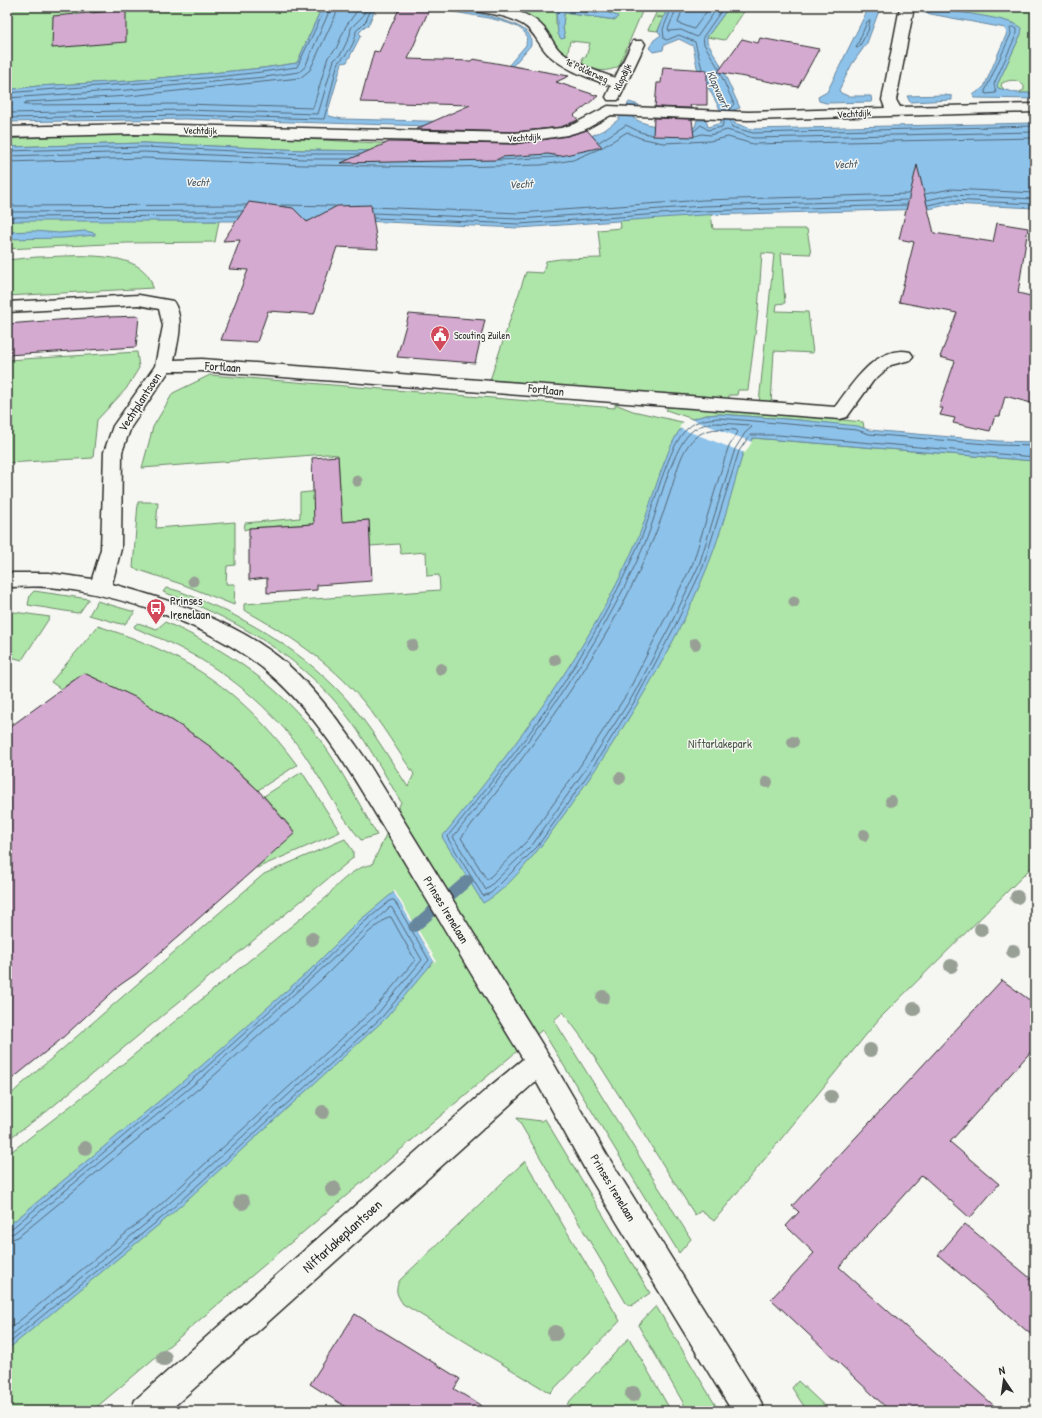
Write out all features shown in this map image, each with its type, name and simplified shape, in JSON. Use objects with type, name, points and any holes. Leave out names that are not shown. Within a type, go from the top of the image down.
[{"type":"street","name":"1e Polderweg","points":[[477,7],[517,17],[529,23],[538,30],[556,54],[568,62],[618,84]]},
{"type":"street","points":[[894,111],[888,100],[907,7]]},
{"type":"street","name":"Klopdijk","points":[[608,110],[618,84],[638,44]]},
{"type":"street","name":"Vechtdijk","points":[[7,132],[134,129],[515,138],[562,132],[578,127],[608,110],[748,116],[1035,108]]},
{"type":"street","name":"Vechtplantsoen","points":[[7,308],[140,300],[167,305],[172,326],[164,366],[122,426],[113,452],[111,549],[100,588]]},
{"type":"street","name":"Fortlaan","points":[[164,366],[210,366],[510,387],[622,398],[840,413],[867,377],[884,361],[904,356]]},
{"type":"street","name":"Prinses Irenelaan","points":[[7,580],[49,580],[100,588],[150,602],[192,618],[222,633],[276,667],[329,725],[357,764],[539,1062],[598,1164],[749,1411]]},
{"type":"street","name":"Niftarlakeplantsoen","points":[[146,1411],[496,1097],[539,1062]]},
{"type":"green space","points":[[7,7],[322,7],[297,63],[263,68],[128,81],[38,86],[7,90]]},
{"type":"green space","points":[[503,7],[547,7],[546,9],[556,12],[556,24],[565,38],[563,28],[564,13],[616,20],[617,16],[603,11],[602,7],[644,7],[619,66],[610,70],[601,70],[583,66],[582,57],[586,57],[590,43],[570,41],[567,58]]},
{"type":"green space","points":[[659,7],[668,7],[664,17],[656,17],[663,18],[658,31],[648,30]]},
{"type":"green space","points":[[729,7],[747,7],[725,40],[707,37]]},
{"type":"green space","points":[[923,7],[1035,7],[1035,93],[1017,93],[1024,90],[1024,86],[1017,81],[1011,80],[1002,83],[1001,86],[1006,91],[998,88],[997,85],[1021,34],[1014,23]]},
{"type":"green space","points":[[123,133],[213,134],[433,146],[452,152],[304,150],[144,143],[7,147],[7,139]]},
{"type":"green space","points":[[711,214],[713,229],[807,229],[811,254],[781,253],[785,303],[777,304],[776,311],[808,312],[813,353],[774,351],[771,404],[759,403],[774,254],[762,253],[758,311],[748,390],[738,390],[737,395],[729,395],[729,400],[490,380],[526,272],[543,273],[546,261],[560,259],[601,258],[598,230],[621,228],[620,220]]},
{"type":"green space","points":[[7,221],[219,221],[215,242],[127,243],[7,249]]},
{"type":"green space","points":[[85,256],[121,260],[136,265],[147,275],[153,288],[7,296],[7,260],[37,257]]},
{"type":"green space","points":[[137,352],[139,368],[126,389],[97,420],[93,458],[7,463],[7,360]]},
{"type":"green space","name":"Niftarlakepark","points":[[210,375],[615,408],[615,404],[633,411],[753,438],[1035,461],[1035,864],[879,1019],[714,1221],[701,1211],[695,1215],[585,1042],[563,1012],[554,1020],[691,1239],[679,1253],[542,1030],[92,1411],[7,1411],[7,1155],[86,1094],[328,896],[336,886],[354,871],[372,865],[401,802],[349,718],[322,687],[302,669],[259,638],[236,624],[212,612],[163,592],[166,588],[172,589],[217,607],[276,639],[294,652],[329,681],[359,714],[408,787],[414,774],[377,719],[363,701],[337,674],[308,650],[277,629],[244,610],[244,604],[440,590],[439,575],[427,576],[426,552],[401,554],[399,544],[370,546],[369,520],[250,528],[244,530],[245,523],[300,518],[300,493],[340,489],[338,455],[327,454],[142,468],[153,427],[173,393]]},
{"type":"green space","points":[[669,406],[841,418],[843,420],[863,422],[864,428],[799,420],[719,414],[706,415],[693,419],[666,410]]},
{"type":"green space","points":[[138,502],[158,502],[156,528],[235,522],[235,565],[227,566],[226,584],[235,584],[234,605],[184,585],[133,568]]},
{"type":"green space","points":[[34,591],[89,599],[80,612],[77,613],[28,605],[30,595]]},
{"type":"green space","points":[[97,601],[135,612],[125,624],[89,615]]},
{"type":"green space","points":[[7,611],[50,617],[22,660],[7,656]]},
{"type":"green space","points":[[165,622],[231,657],[270,686],[288,703],[305,721],[329,752],[377,835],[361,840],[345,820],[304,754],[291,737],[262,705],[246,691],[229,678],[193,655],[164,640],[135,628],[134,626],[138,623],[157,629]]},
{"type":"green space","points":[[98,626],[158,649],[210,678],[233,695],[255,716],[297,765],[258,790],[218,754],[177,723],[109,685],[84,673],[61,689],[51,682]]},
{"type":"green space","points":[[302,772],[340,832],[257,868],[255,867],[295,832],[264,796]]},
{"type":"green space","points":[[345,839],[353,851],[353,858],[46,1112],[7,1140],[7,1098],[22,1084],[264,874]]},
{"type":"green space","points":[[517,1118],[541,1121],[545,1119],[650,1293],[631,1306],[626,1303]]},
{"type":"green space","points":[[525,1161],[620,1321],[550,1393],[403,1304],[397,1292],[397,1287],[400,1280]]},
{"type":"green space","points":[[656,1306],[719,1411],[688,1411],[638,1325]]},
{"type":"green space","points":[[629,1338],[671,1411],[579,1411],[567,1404]]},
{"type":"green space","points":[[798,1381],[830,1411],[807,1411],[792,1388]]},
{"type":"water","points":[[322,7],[376,7],[368,26],[365,26],[359,33],[361,35],[347,62],[342,63],[328,111],[329,116],[342,119],[464,122],[475,105],[526,45],[526,34],[509,23],[435,7],[456,9],[486,15],[514,24],[530,36],[531,45],[497,84],[465,127],[185,119],[7,122],[7,90],[38,86],[128,81],[263,68],[297,63]]},
{"type":"water","points":[[547,7],[562,9],[602,7],[603,11],[618,16],[616,20],[564,13],[563,28],[565,38],[561,39],[558,34],[556,12],[546,9]]},
{"type":"water","points":[[668,7],[729,7],[707,37],[707,42],[719,62],[740,108],[733,110],[734,123],[752,129],[1035,123],[1035,208],[951,204],[929,209],[703,215],[519,228],[362,221],[7,221],[7,147],[144,143],[304,150],[452,152],[576,143],[606,129],[618,120],[629,102],[639,105],[633,118],[640,122],[655,126],[695,127],[697,120],[706,120],[708,127],[721,123],[721,111],[697,67],[693,46],[679,39],[664,45],[663,50],[653,52],[649,48],[654,40],[661,35],[658,31]]},
{"type":"water","points":[[869,7],[884,7],[880,8],[867,43],[852,64],[839,90],[841,93],[848,96],[871,96],[872,102],[826,103],[819,101],[818,97],[827,92]]},
{"type":"water","points":[[928,8],[992,18],[1015,24],[1022,28],[1021,34],[997,85],[998,88],[1017,93],[1035,93],[1035,99],[975,98],[973,95],[984,87],[1007,33],[1005,28],[920,12],[919,10]]},
{"type":"water","points":[[907,96],[952,96],[952,100],[910,102]]},
{"type":"water","points":[[34,231],[59,233],[85,231],[95,233],[95,235],[63,238],[7,239],[7,232]]},
{"type":"water","points":[[719,414],[858,426],[869,430],[998,441],[1035,442],[1035,461],[753,438],[743,453],[722,525],[707,568],[678,631],[644,693],[588,781],[540,847],[506,885],[483,903],[442,837],[525,731],[575,657],[598,618],[619,579],[638,538],[665,460],[678,432],[685,424],[693,419],[705,415]]},
{"type":"water","points":[[394,892],[434,961],[386,1018],[167,1218],[7,1350],[7,1227],[199,1068],[310,970],[359,921]]},
{"type":"pier","points":[[690,419],[752,442],[745,453],[679,428],[682,423]]},
{"type":"pier","points":[[393,891],[395,891],[436,960],[435,963]]},
{"type":"building","points":[[400,7],[430,7],[408,59],[471,61],[473,59],[569,76],[556,82],[598,96],[574,115],[578,120],[561,127],[515,132],[416,129],[470,105],[360,102],[374,51],[379,52]]},
{"type":"building","points":[[126,10],[126,42],[52,48],[53,16]]},
{"type":"building","points":[[760,38],[819,49],[798,87],[718,72],[742,39],[758,43]]},
{"type":"building","points":[[663,67],[707,70],[707,105],[690,105],[691,108],[655,107],[657,83],[661,83]]},
{"type":"building","points":[[654,118],[692,119],[694,137],[653,136]]},
{"type":"building","points":[[587,130],[602,147],[561,156],[548,154],[502,157],[496,160],[341,163],[389,142],[515,144],[567,136]]},
{"type":"building","points":[[917,165],[934,233],[993,242],[997,223],[1028,228],[1018,293],[1035,297],[1035,404],[1005,396],[1000,416],[995,416],[990,431],[953,423],[955,418],[940,415],[943,408],[939,408],[955,361],[940,357],[957,313],[899,302],[914,242],[899,239]]},
{"type":"building","points":[[249,202],[293,208],[307,222],[337,206],[371,205],[378,249],[337,247],[314,314],[268,311],[257,342],[221,340],[248,270],[229,269],[240,240],[223,241]]},
{"type":"building","points":[[409,314],[485,320],[475,363],[397,357]]},
{"type":"building","points":[[109,316],[139,316],[136,347],[7,355],[7,324]]},
{"type":"building","points":[[338,456],[342,522],[369,520],[372,581],[317,585],[317,590],[267,593],[267,578],[249,580],[249,528],[314,524],[312,458]]},
{"type":"building","points":[[84,673],[139,699],[211,747],[258,790],[295,833],[136,974],[120,985],[59,1041],[7,1083],[7,729]]},
{"type":"building","points":[[1002,980],[1035,1004],[1035,1047],[950,1142],[999,1184],[970,1218],[922,1175],[839,1267],[1000,1411],[890,1411],[771,1299],[814,1253],[786,1226],[799,1212],[792,1206]]},
{"type":"building","points":[[965,1224],[1035,1282],[1035,1338],[938,1255]]},
{"type":"building","points":[[355,1314],[460,1379],[454,1389],[490,1411],[352,1411],[310,1384]]},
{"type":"waterway","points":[[414,927],[468,880]]},
{"type":"place","name":"Scouting Zuilen","points":[[440,352]]},
{"type":"place","name":"Prinses Irenelaan","points":[[156,625]]},
{"type":"water label","name":"Klopvaart","points":[[718,89]]},
{"type":"water label","name":"Vecht","points":[[845,164]]},
{"type":"water label","name":"Vecht","points":[[197,182]]},
{"type":"water label","name":"Vecht","points":[[521,184]]}]
